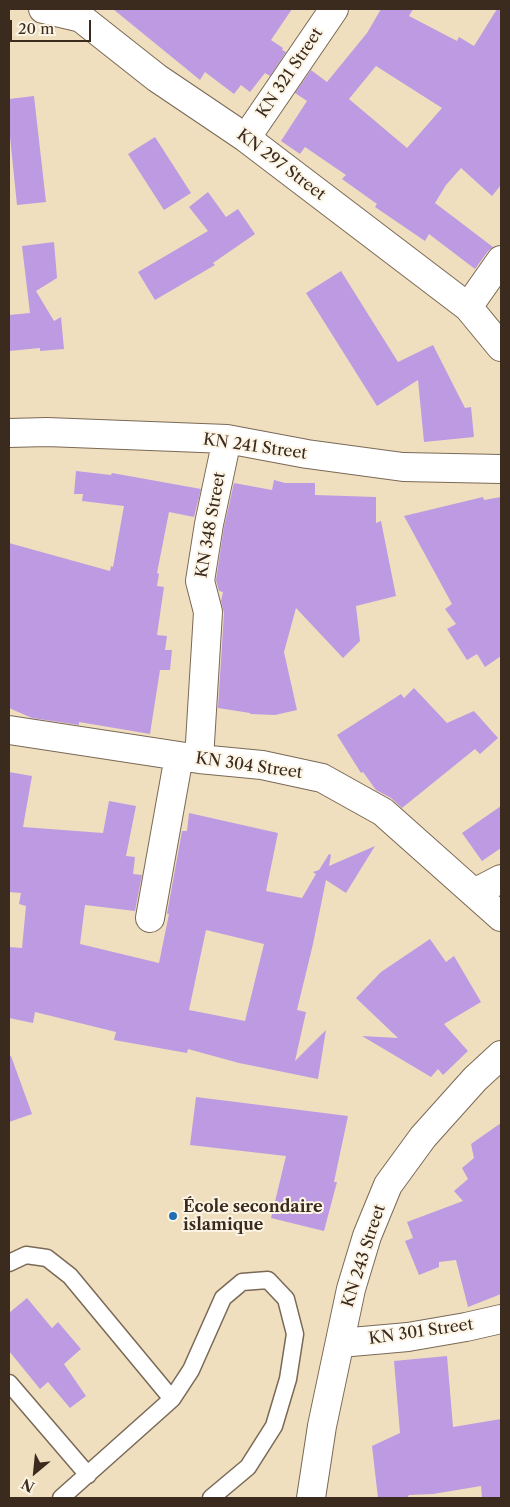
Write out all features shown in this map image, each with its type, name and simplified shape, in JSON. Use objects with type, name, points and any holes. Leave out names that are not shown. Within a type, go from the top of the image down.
[{"type":"street","name":"KN 297 Street","points":[[43,9],[82,13],[157,78],[246,138],[468,307],[501,347]]},
{"type":"street","name":"KN 321 Street","points":[[246,138],[334,9]]},
{"type":"street","points":[[468,307],[501,260]]},
{"type":"street","name":"KN 241 Street","points":[[9,433],[48,432],[227,439],[307,454],[403,467],[501,469]]},
{"type":"street","name":"KN 348 Street","points":[[150,918],[189,758],[208,612],[200,580],[209,524],[227,439]]},
{"type":"street","name":"KN 304 Street","points":[[9,730],[189,758],[262,765],[322,778],[383,812],[501,917]]},
{"type":"street","points":[[474,893],[501,879]]},
{"type":"street","name":"KN 243 Street","points":[[311,1498],[322,1426],[351,1290],[367,1236],[388,1185],[423,1137],[475,1079],[501,1055]]},
{"type":"street","name":"KN 301 Street","points":[[340,1343],[408,1337],[501,1319]]},
{"type":"lane","points":[[9,1263],[26,1255],[47,1258],[70,1276],[172,1399]]},
{"type":"lane","points":[[61,1498],[88,1476],[172,1399],[191,1370],[223,1298],[242,1282],[268,1280],[286,1298],[295,1334],[288,1379],[274,1426],[248,1466],[211,1498]]},
{"type":"lane","points":[[9,1383],[88,1476]]},
{"type":"building","points":[[113,9],[292,9],[271,40],[286,52],[270,76],[265,73],[250,92],[241,85],[234,94],[205,72],[200,80]]},
{"type":"building","points":[[381,9],[413,9],[409,16],[457,41],[459,37],[474,46],[497,9],[501,9],[501,185],[492,196],[461,168],[446,185],[435,203],[493,247],[475,269],[429,234],[425,241],[375,207],[377,204],[342,179],[346,175],[305,147],[300,154],[281,141],[307,101],[295,93],[311,70],[327,82],[367,33]],"holes":[[[376,66],[442,108],[407,148],[349,99]]]},
{"type":"building","points":[[34,96],[46,202],[17,205],[9,127],[9,99]]},
{"type":"building","points":[[155,137],[191,193],[164,210],[128,154]]},
{"type":"building","points":[[208,192],[226,217],[238,209],[255,234],[213,263],[215,265],[155,300],[138,272],[208,231],[189,207]]},
{"type":"building","points":[[54,242],[57,278],[36,291],[54,321],[61,317],[64,349],[40,351],[40,348],[9,351],[9,315],[30,313],[22,246]]},
{"type":"building","points":[[341,271],[398,362],[433,345],[465,408],[471,407],[474,437],[424,442],[418,380],[377,406],[306,293]]},
{"type":"building","points":[[76,471],[111,475],[112,473],[201,489],[194,517],[169,512],[157,573],[159,574],[157,586],[164,587],[157,635],[167,636],[165,650],[172,650],[170,670],[160,670],[150,734],[79,722],[79,725],[32,718],[9,708],[9,543],[110,571],[111,566],[113,567],[124,506],[82,501],[83,494],[74,494]]},
{"type":"building","points":[[274,480],[285,483],[315,483],[315,495],[376,497],[376,523],[381,521],[396,596],[356,606],[360,641],[343,658],[296,608],[284,652],[297,710],[275,715],[250,714],[218,708],[224,613],[221,601],[223,592],[219,591],[216,580],[224,527],[234,483],[272,490]]},
{"type":"building","points":[[483,497],[484,500],[501,497],[501,656],[485,667],[477,654],[467,660],[447,629],[456,624],[445,609],[452,604],[404,516]]},
{"type":"building","points":[[414,688],[447,723],[474,711],[498,738],[480,754],[475,749],[402,808],[391,798],[376,790],[363,772],[361,773],[337,735],[401,694],[404,698]]},
{"type":"building","points":[[9,772],[32,776],[23,827],[103,833],[109,801],[136,806],[126,856],[135,857],[133,874],[142,875],[135,911],[85,905],[80,944],[159,963],[182,831],[187,831],[189,813],[278,833],[266,891],[302,898],[316,874],[313,872],[319,870],[329,854],[331,855],[329,866],[375,846],[346,893],[326,880],[297,1010],[306,1012],[295,1061],[326,1030],[318,1079],[239,1063],[188,1049],[187,1053],[114,1040],[116,1032],[35,1012],[33,1023],[9,1018],[9,947],[22,948],[26,906],[19,904],[21,893],[9,892]],"holes":[[[206,930],[264,944],[245,1021],[189,1010]]]},
{"type":"building","points":[[501,806],[501,848],[482,861],[462,833]]},
{"type":"building","points":[[430,939],[446,962],[454,956],[481,1002],[444,1024],[468,1051],[443,1075],[438,1069],[431,1077],[362,1036],[398,1038],[356,998],[381,972]]},
{"type":"building","points":[[11,1056],[32,1114],[9,1122],[9,1057]]},
{"type":"building","points":[[196,1097],[348,1116],[334,1182],[337,1182],[324,1231],[271,1218],[286,1156],[190,1145]]},
{"type":"building","points":[[501,1123],[501,1294],[468,1307],[456,1260],[439,1262],[439,1267],[419,1275],[405,1241],[413,1238],[407,1222],[463,1201],[454,1191],[468,1179],[462,1168],[474,1158],[471,1144]]},
{"type":"building","points":[[27,1298],[52,1328],[58,1322],[81,1349],[64,1364],[86,1396],[70,1408],[48,1382],[40,1389],[9,1351],[9,1313]]},
{"type":"building","points":[[447,1356],[453,1427],[501,1419],[501,1498],[482,1498],[481,1486],[433,1494],[409,1495],[407,1498],[378,1498],[372,1446],[400,1433],[394,1361]]},
{"type":"place","name":"École secondaire islamique","points":[[173,1216]]}]
